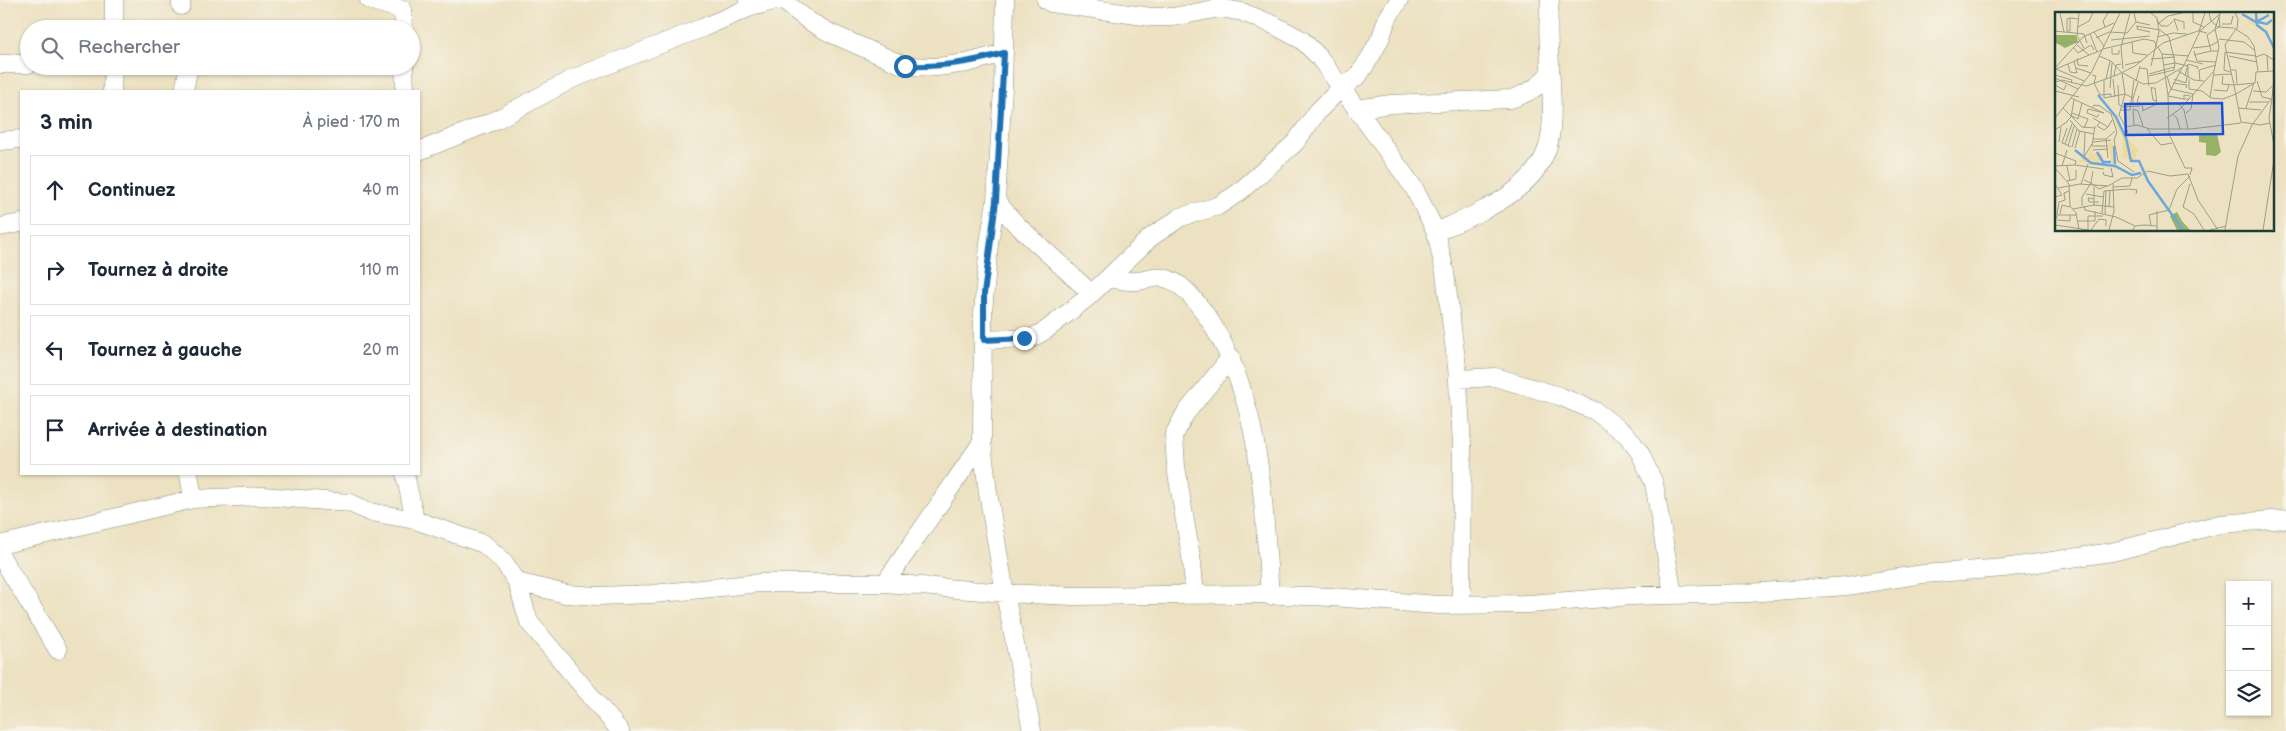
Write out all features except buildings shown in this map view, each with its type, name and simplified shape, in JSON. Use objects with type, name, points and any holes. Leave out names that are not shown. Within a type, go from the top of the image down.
[{"type":"street","points":[[114,0],[114,20]]},
{"type":"street","points":[[369,0],[403,10],[404,20]]},
{"type":"street","points":[[420,147],[522,108],[572,79],[702,28],[749,3],[778,0]]},
{"type":"street","points":[[782,0],[830,33],[905,66],[967,63],[1004,53]]},
{"type":"street","points":[[1005,0],[996,201],[984,294],[982,442],[988,493],[1005,593],[1032,731]]},
{"type":"street","points":[[1046,0],[1051,3],[1151,16],[1173,17],[1220,8],[1242,12],[1272,24],[1302,40],[1319,57],[1340,90],[1414,188],[1436,232],[1445,273],[1458,379],[1462,444],[1461,604]]},
{"type":"street","points":[[984,340],[1032,338],[1066,316],[1151,237],[1165,227],[1181,217],[1218,206],[1238,192],[1295,143],[1318,111],[1358,76],[1382,37],[1387,19],[1399,0]]},
{"type":"street","points":[[1436,232],[1498,203],[1526,184],[1540,163],[1550,138],[1552,110],[1547,42],[1550,0]]},
{"type":"street","points":[[0,64],[20,64]]},
{"type":"street","points":[[1356,109],[1392,104],[1511,99],[1528,93],[1539,86],[1550,72]]},
{"type":"street","points":[[112,90],[113,75]]},
{"type":"street","points":[[184,90],[187,75]]},
{"type":"street","points":[[404,75],[405,90]]},
{"type":"street","points":[[0,140],[20,139]]},
{"type":"street","points":[[996,201],[1016,224],[1091,293]]},
{"type":"street","points":[[0,227],[20,223]]},
{"type":"street","points":[[1108,278],[1137,281],[1165,278],[1185,290],[1215,328],[1231,357],[1254,435],[1258,460],[1270,596]]},
{"type":"street","points":[[1195,595],[1192,563],[1176,467],[1174,436],[1185,414],[1231,357]]},
{"type":"street","points":[[1458,379],[1494,377],[1559,396],[1595,411],[1627,435],[1640,453],[1654,483],[1673,595]]},
{"type":"street","points":[[885,583],[982,442]]},
{"type":"street","points":[[189,475],[193,499]]},
{"type":"street","points":[[405,475],[415,520]]},
{"type":"street","points":[[0,545],[193,499],[263,496],[350,503],[370,512],[415,520],[484,544],[504,562],[517,582],[529,622],[620,731]]},
{"type":"street","points":[[517,582],[566,594],[598,596],[653,594],[760,583],[885,583],[1005,593],[1074,596],[1260,594],[1270,596],[1332,596],[1438,605],[1529,604],[1846,586],[1923,574],[2004,568],[2112,552],[2220,524],[2286,519]]},
{"type":"street","points":[[0,555],[58,650]]},
{"type":"route","points":[[905,66],[967,63],[1004,53],[997,151],[996,201],[989,243],[984,294],[984,340],[1024,338]]}]
